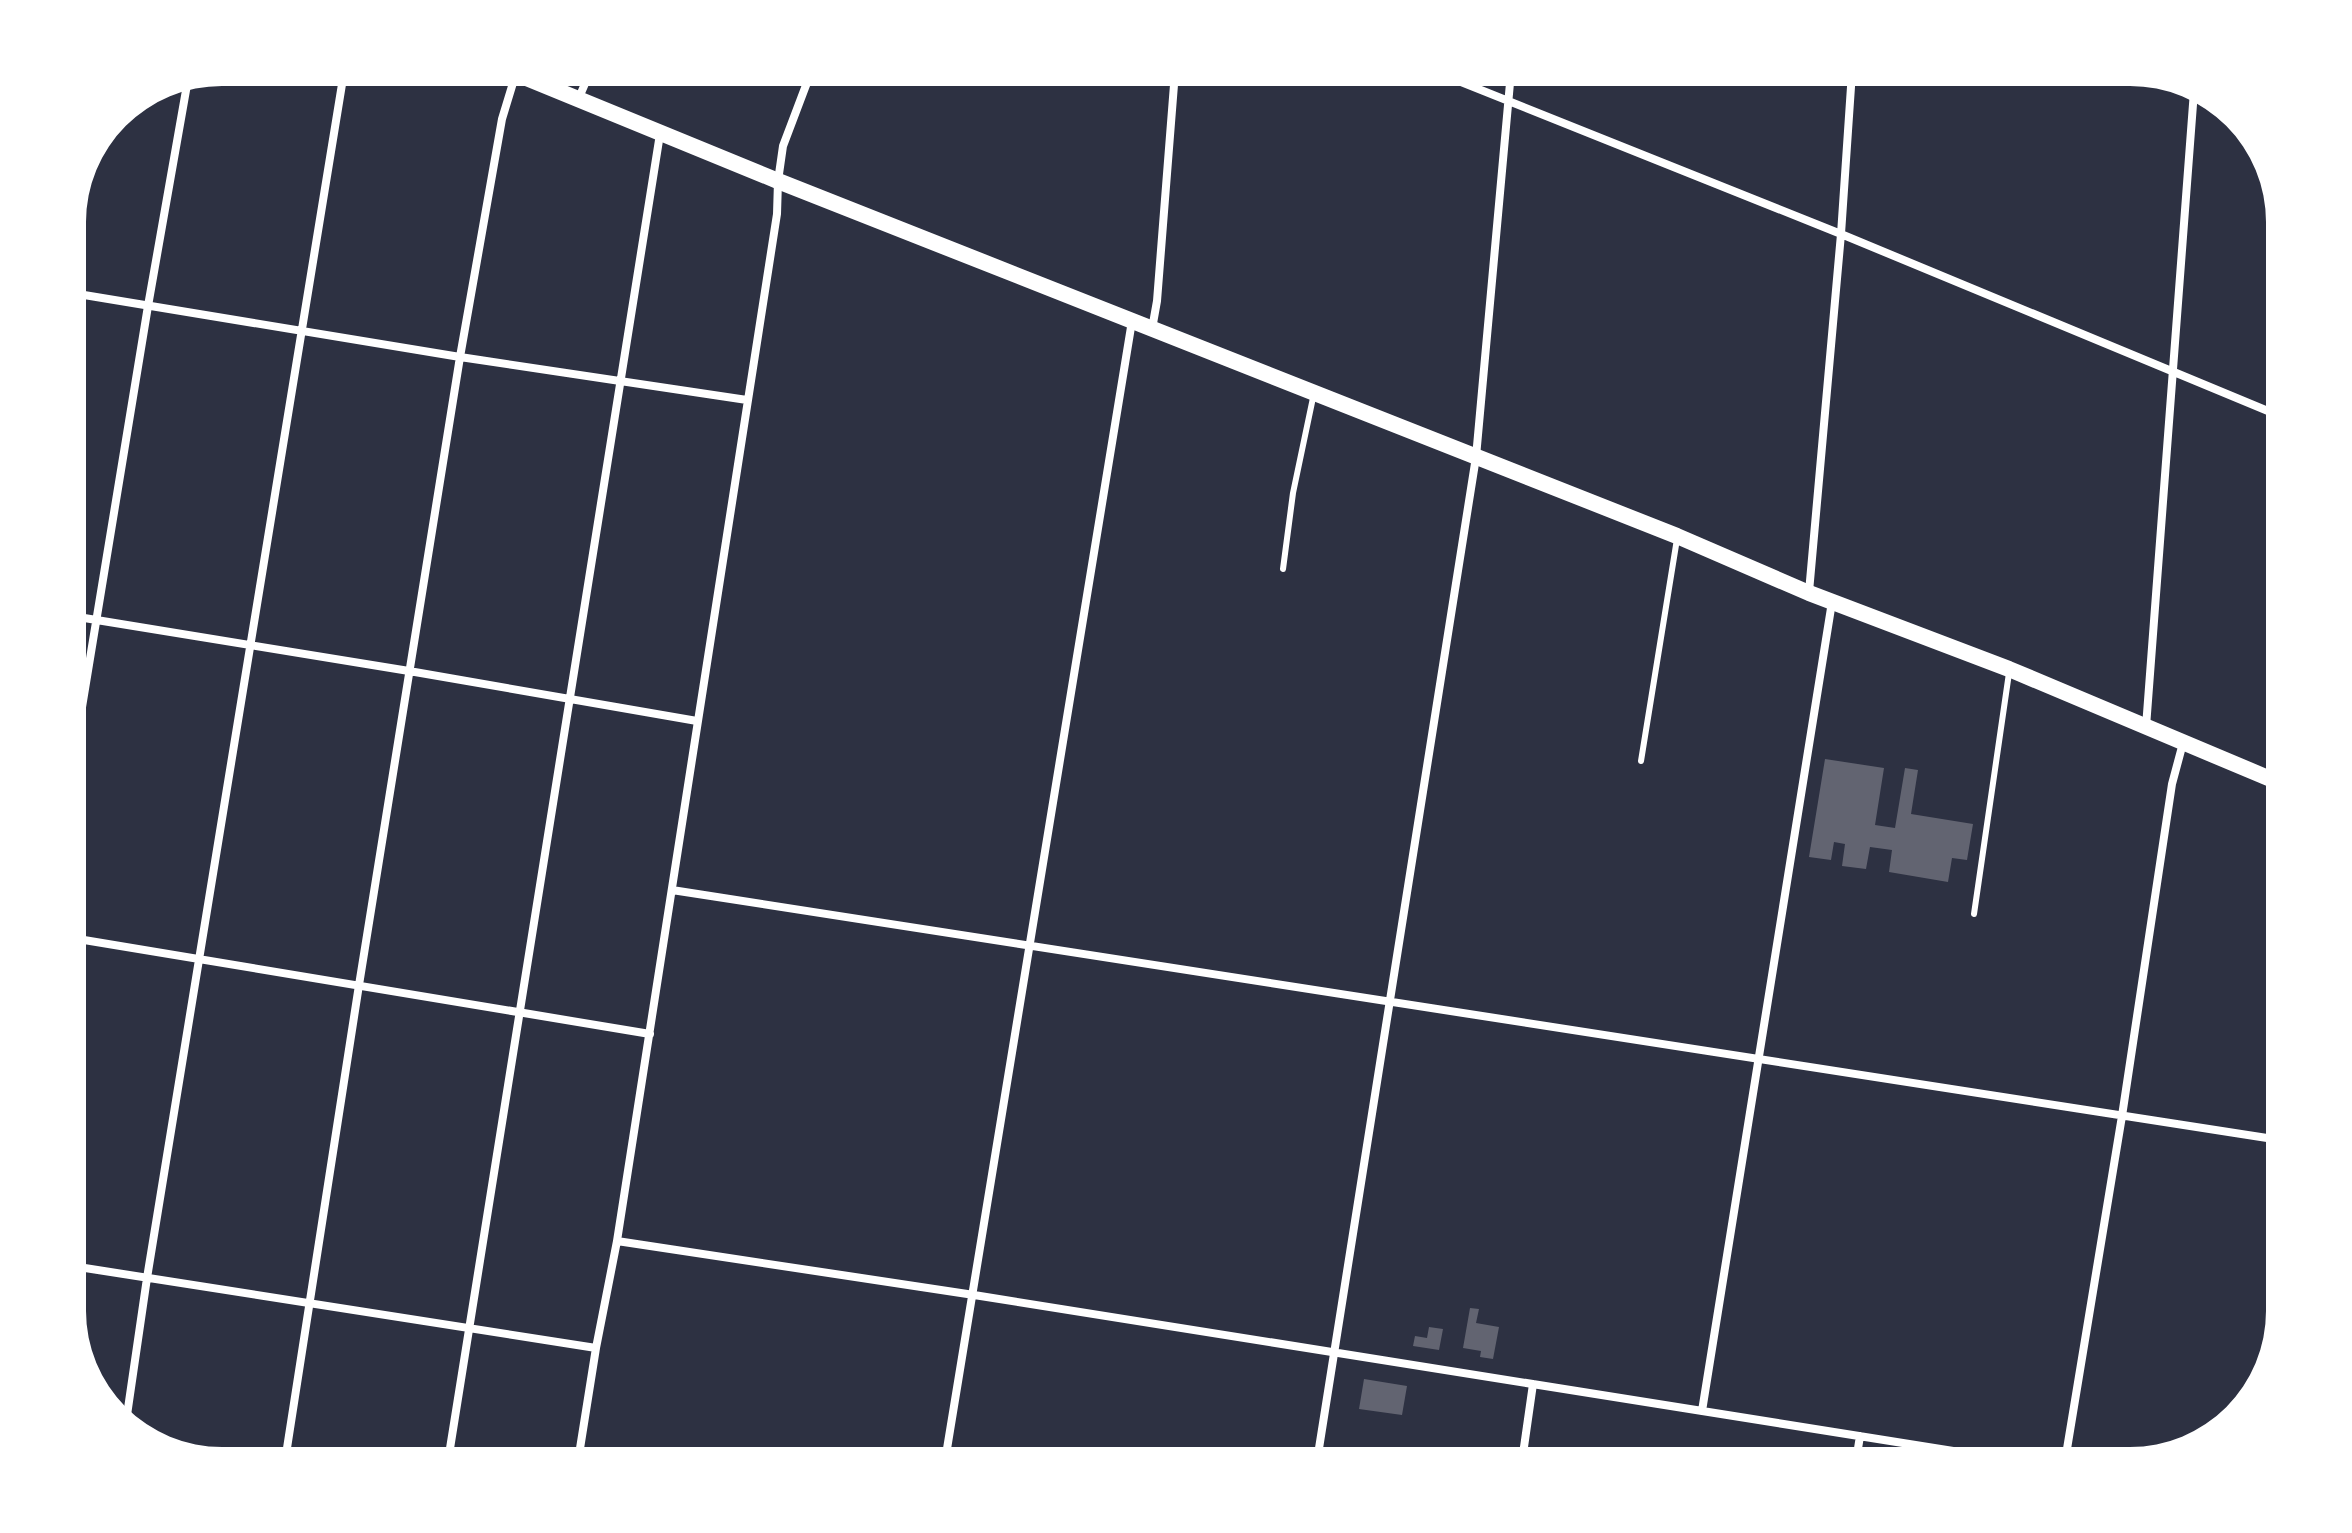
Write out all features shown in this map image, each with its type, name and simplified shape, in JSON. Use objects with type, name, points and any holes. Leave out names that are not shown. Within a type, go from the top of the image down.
[{"type":"main road","points":[[545,86],[1677,536],[1809,593],[2009,669],[2266,777]]},
{"type":"street","points":[[128,1409],[342,86]]},
{"type":"street","points":[[287,1447],[460,357],[502,119],[511,86]]},
{"type":"street","points":[[578,100],[584,86]]},
{"type":"street","points":[[580,1447],[650,1034],[777,214],[783,146],[806,86]]},
{"type":"street","points":[[1152,329],[1157,301],[1174,86]]},
{"type":"street","points":[[1471,86],[1841,234],[2266,410]]},
{"type":"street","points":[[1319,1447],[1476,457],[1510,86]]},
{"type":"street","points":[[1809,593],[1851,86]]},
{"type":"street","points":[[86,685],[186,92]]},
{"type":"street","points":[[2146,727],[2193,102]]},
{"type":"street","points":[[450,1447],[660,134]]},
{"type":"street","points":[[86,295],[747,400]]},
{"type":"street","points":[[947,1447],[1132,320]]},
{"type":"street","points":[[1702,1411],[1832,602]]},
{"type":"street","points":[[86,618],[697,721]]},
{"type":"street","points":[[2067,1447],[2172,784],[2183,743]]},
{"type":"street","points":[[672,890],[2266,1138]]},
{"type":"street","points":[[86,940],[650,1034]]},
{"type":"street","points":[[617,1241],[1929,1447]]},
{"type":"street","points":[[86,1268],[596,1348]]},
{"type":"street","points":[[1524,1447],[1533,1384]]},
{"type":"street","points":[[1858,1447],[1860,1436]]},
{"type":"lane","points":[[1283,569],[1293,493],[1314,393]]},
{"type":"lane","points":[[1641,761],[1677,536]]},
{"type":"lane","points":[[1974,914],[2009,669]]},
{"type":"building","points":[[1825,759],[1884,768],[1875,825],[1895,828],[1905,768],[1918,770],[1911,814],[1973,824],[1967,860],[1952,858],[1948,882],[1889,872],[1892,850],[1870,847],[1866,869],[1842,866],[1845,844],[1834,842],[1831,860],[1809,857]]},
{"type":"building","points":[[1470,1308],[1479,1309],[1476,1323],[1499,1327],[1493,1359],[1480,1357],[1481,1351],[1463,1348]]},
{"type":"building","points":[[1429,1327],[1443,1329],[1439,1350],[1413,1346],[1415,1336],[1427,1338]]},
{"type":"building","points":[[1364,1379],[1407,1386],[1402,1415],[1359,1409]]}]
